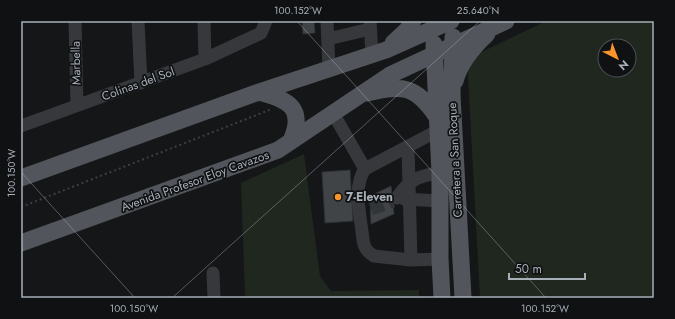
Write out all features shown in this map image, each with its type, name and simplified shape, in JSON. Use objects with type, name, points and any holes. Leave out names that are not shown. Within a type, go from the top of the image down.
[{"type":"main road","points":[[379,52],[404,33],[413,21]]},
{"type":"main road","points":[[21,178],[259,92],[379,52],[433,25],[452,21]]},
{"type":"main road","name":"Carretera a San Roque","points":[[452,21],[452,95],[463,298]]},
{"type":"main road","points":[[452,95],[456,77],[469,54],[486,34],[507,21]]},
{"type":"main road","name":"Avenida Profesor Eloy Cavazos","points":[[21,243],[278,150],[390,74],[507,21]]},
{"type":"main road","name":"Carretera a San Roque","points":[[433,25],[440,173],[440,259],[442,298]]},
{"type":"main road","points":[[359,95],[399,88],[410,91],[424,98],[437,124]]},
{"type":"main road","points":[[259,92],[274,96],[286,103],[295,111],[297,121],[291,141]]},
{"type":"street","name":"Marbella","points":[[75,21],[77,105]]},
{"type":"street","points":[[138,21],[141,83]]},
{"type":"street","points":[[204,21],[205,59]]},
{"type":"street","name":"Colinas del Sol","points":[[21,126],[205,59],[261,33],[266,21]]},
{"type":"street","points":[[327,21],[329,69]]},
{"type":"street","points":[[328,39],[370,25],[379,52]]},
{"type":"street","points":[[333,113],[365,169]]},
{"type":"street","points":[[437,124],[408,148],[365,169],[357,187],[366,211],[364,246],[369,253],[374,256],[411,260],[440,259]]},
{"type":"street","points":[[408,148],[411,201],[411,260]]},
{"type":"street","points":[[440,173],[421,176],[409,182],[395,199],[411,201],[440,201]]},
{"type":"street","points":[[212,274],[214,298]]},
{"type":"path","points":[[21,207],[252,118],[286,103]]},
{"type":"shaded area","points":[[546,21],[654,21],[654,298],[480,298],[467,59]]},
{"type":"shaded area","points":[[304,154],[320,276],[331,291],[419,290],[419,298],[245,298],[241,183]]},
{"type":"building","points":[[302,21],[314,21],[315,33],[303,34]]},
{"type":"building","name":"7-Eleven","points":[[350,170],[353,221],[325,223],[322,172]]},
{"type":"building","points":[[391,186],[394,214],[371,224],[370,196]]},
{"type":"tunnel","points":[[371,209],[393,201]]},
{"type":"place","name":"7-Eleven","points":[[338,197]]}]
